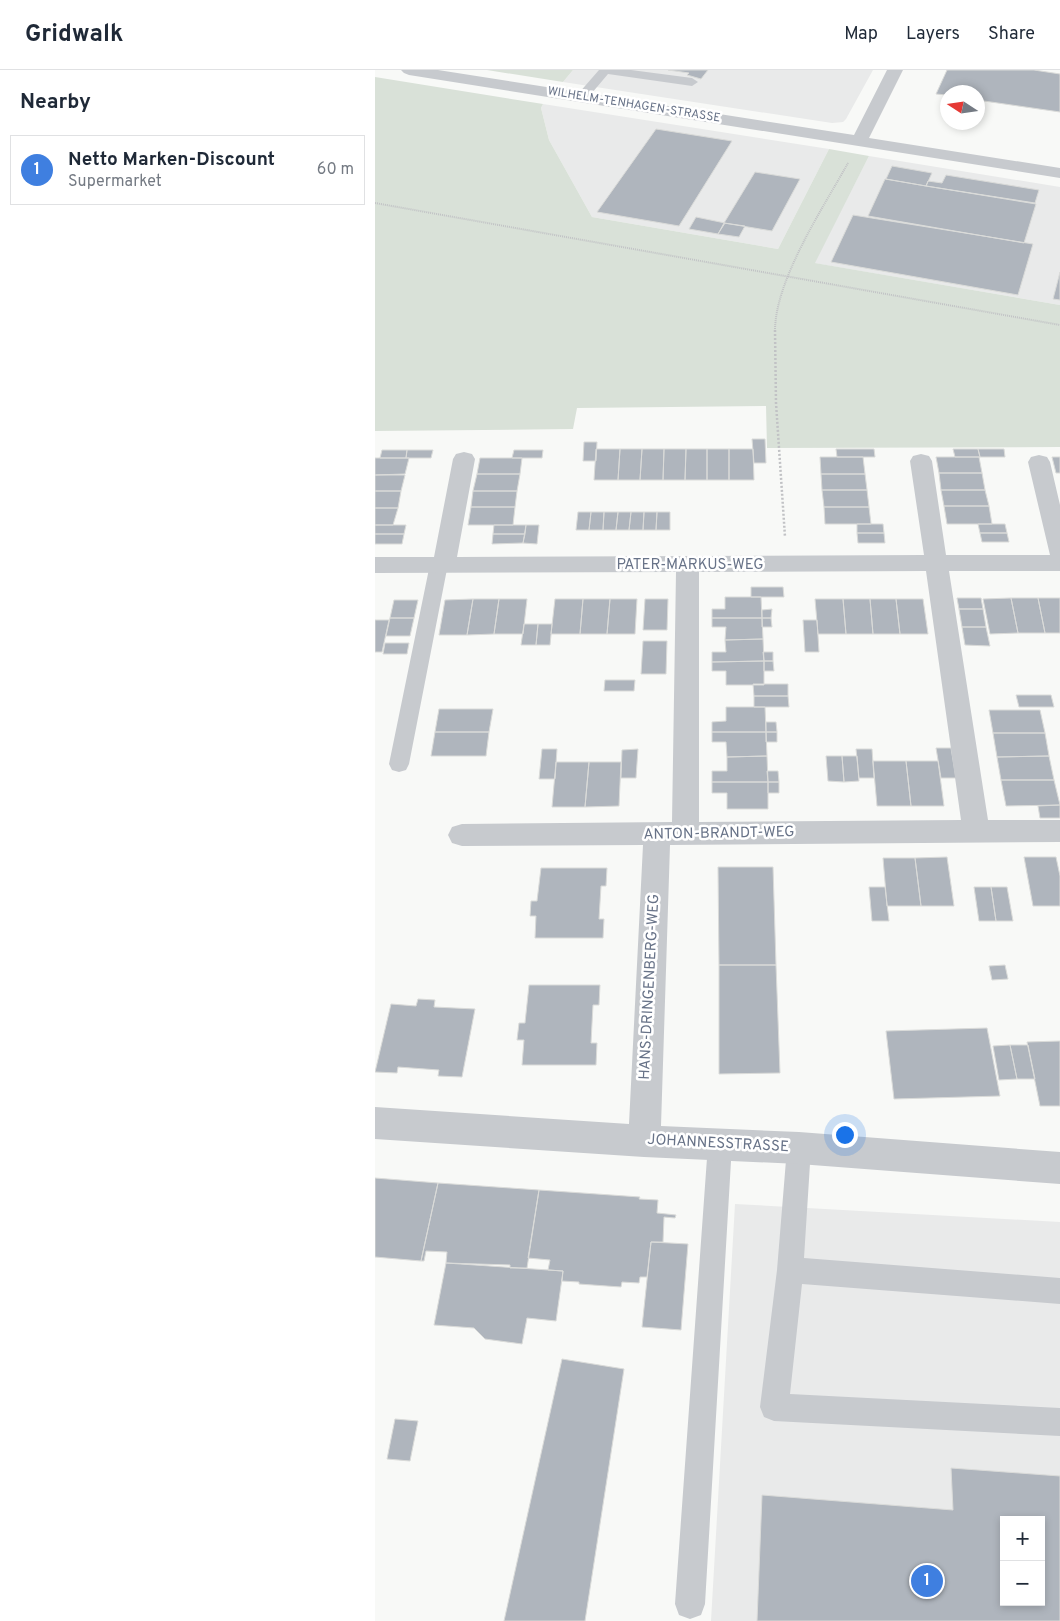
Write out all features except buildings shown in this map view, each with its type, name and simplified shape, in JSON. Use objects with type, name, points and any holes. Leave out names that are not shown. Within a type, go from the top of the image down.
[{"type":"street","name":"WILHELM-TENHAGEN-STRASSE","points":[[409,70],[1060,173]]},
{"type":"street","points":[[859,141],[895,70]]},
{"type":"street","points":[[441,564],[464,460]]},
{"type":"street","points":[[921,461],[976,832]]},
{"type":"street","points":[[1039,462],[1060,553]]},
{"type":"street","name":"PATER-MARKUS-WEG","points":[[375,565],[1060,563]]},
{"type":"street","name":"HANS-DRINGENBERG-WEG","points":[[643,1141],[671,834],[688,565]]},
{"type":"street","name":"ANTON-BRANDT-WEG","points":[[461,835],[1060,831]]},
{"type":"street","name":"JOHANNESSTRASSE","points":[[375,1124],[643,1141],[799,1148],[1060,1168]]},
{"type":"lane","points":[[582,97],[605,70],[692,82]]},
{"type":"lane","points":[[399,764],[441,564]]},
{"type":"lane","points":[[690,1604],[720,1144]]},
{"type":"lane","points":[[799,1148],[789,1270],[774,1407],[1060,1422]]},
{"type":"lane","points":[[789,1270],[1060,1291]]},
{"type":"path","points":[[787,565],[776,403],[775,321],[786,277],[859,141]]},
{"type":"path","points":[[375,203],[1060,325]]},
{"type":"shaded area","points":[[487,70],[573,70],[563,82]]},
{"type":"shaded area","points":[[573,70],[873,70],[846,119],[843,122],[832,123],[563,82]]},
{"type":"shaded area","points":[[375,77],[543,104],[541,108],[549,140],[592,217],[778,249],[829,149],[869,156],[815,263],[1060,305],[1060,447],[767,448],[766,406],[577,408],[573,429],[375,431]]},
{"type":"shaded area","points":[[543,104],[829,149],[778,249],[592,217],[549,140],[541,108]]},
{"type":"shaded area","points":[[869,156],[1060,187],[1060,305],[814,263]]},
{"type":"shaded area","points":[[735,1204],[1060,1222],[1060,1621],[711,1621]]},
{"type":"place","name":"Netto Marken-Discount","points":[[927,1581]]}]
